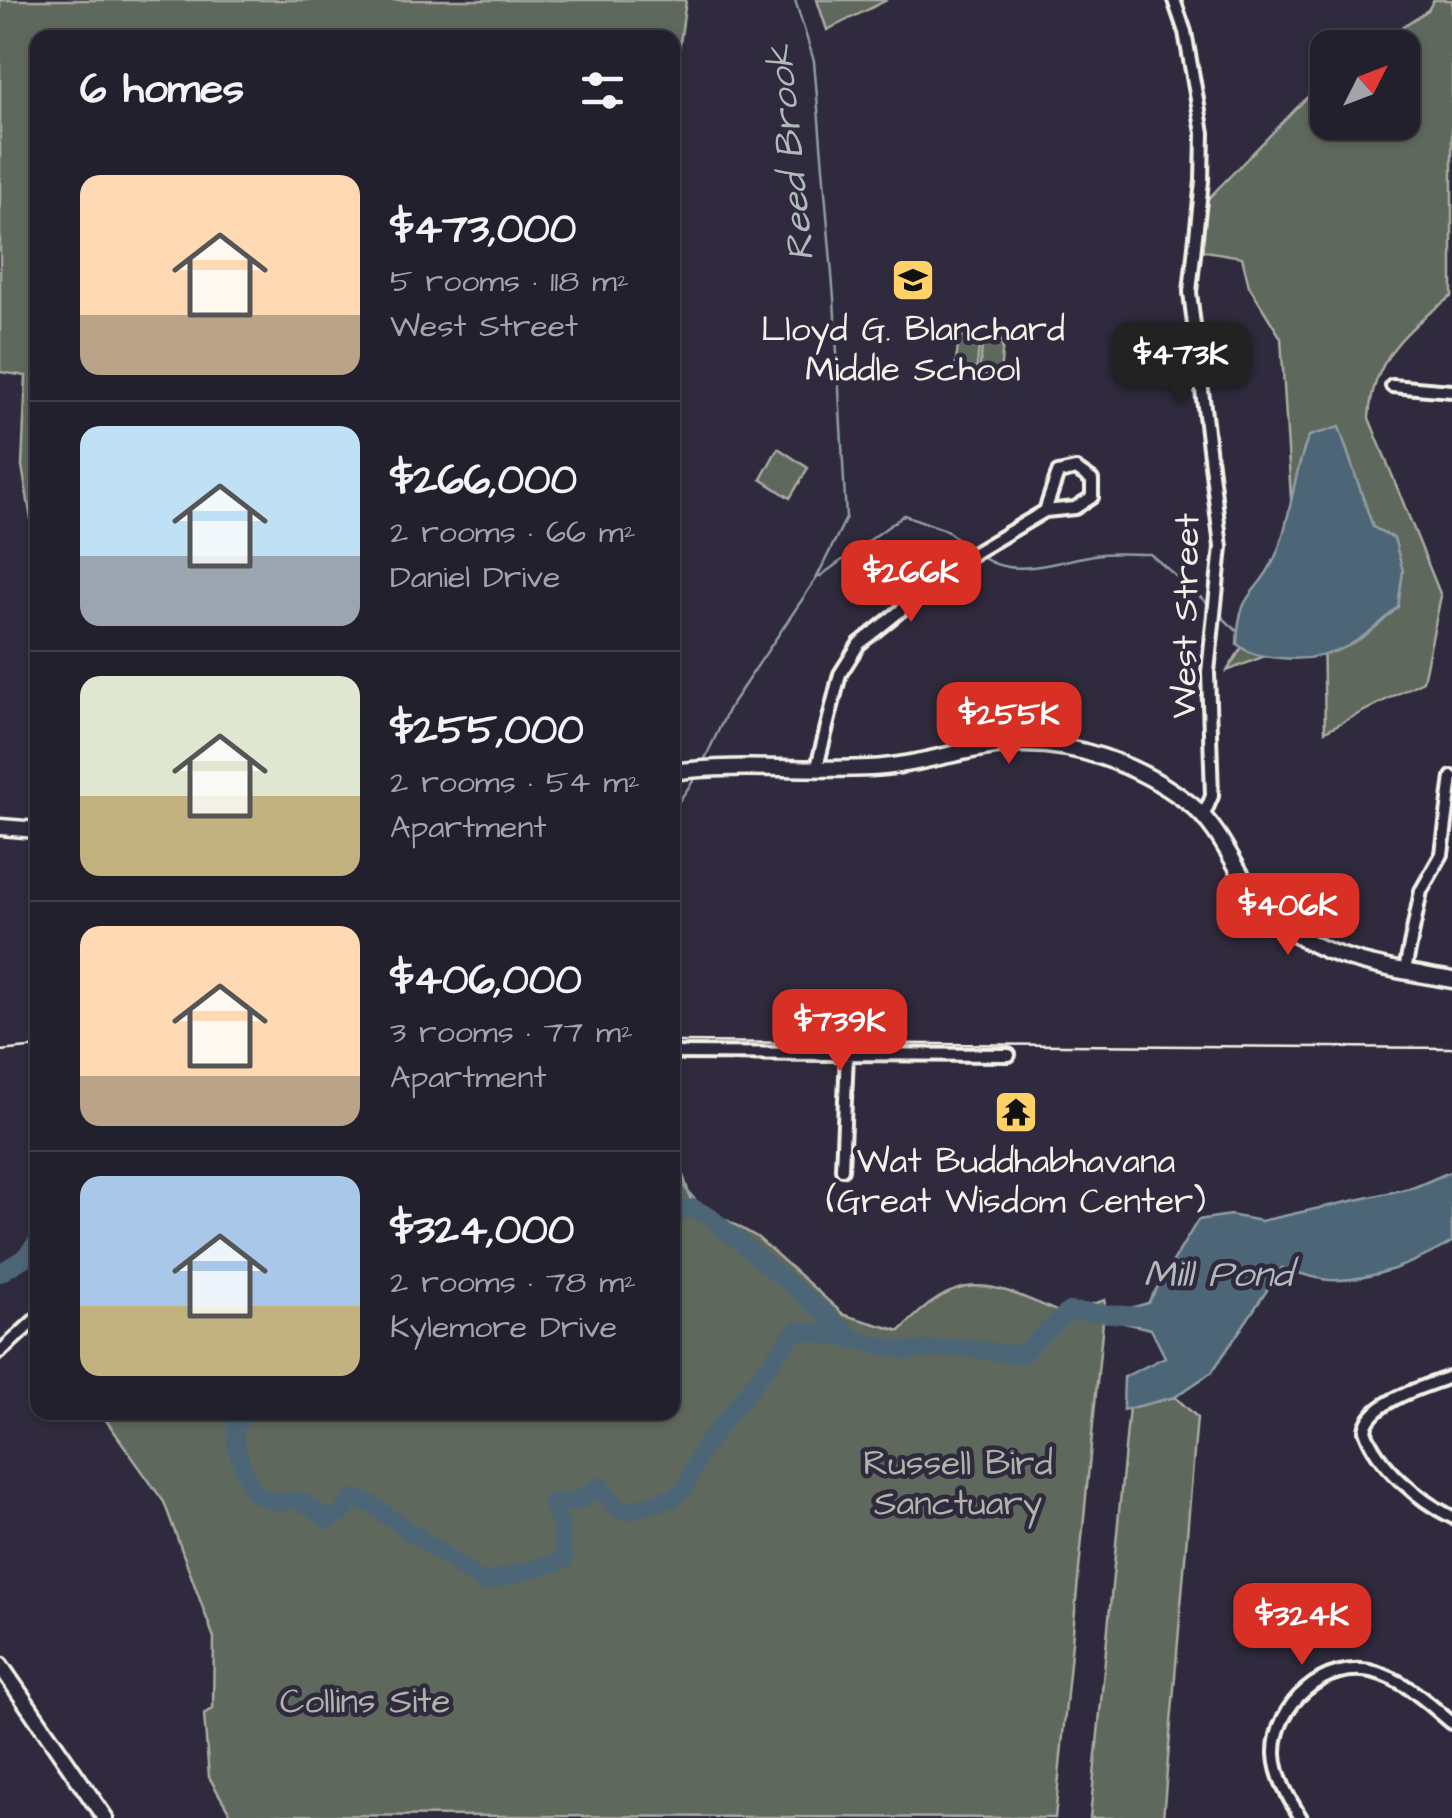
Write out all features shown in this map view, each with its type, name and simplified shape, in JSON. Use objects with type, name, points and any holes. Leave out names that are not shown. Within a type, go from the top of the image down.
[{"type":"main road","points":[[680,771],[898,766],[1006,745],[1050,746],[1122,764],[1174,792],[1204,817],[1268,917],[1286,932],[1352,959],[1452,980]]},
{"type":"main road","points":[[0,827],[30,829]]},
{"type":"main road","points":[[0,1665],[105,1818]]},
{"type":"street","name":"West Street","points":[[1174,0],[1192,64],[1203,133],[1190,292],[1221,547],[1208,672],[1212,796],[1204,817]]},
{"type":"street","points":[[1392,386],[1452,391]]},
{"type":"street","points":[[817,767],[840,674],[860,644],[942,574],[1045,511],[1081,507],[1092,497],[1092,480],[1076,469],[1058,473],[1045,511]]},
{"type":"street","points":[[1405,970],[1421,890],[1442,854],[1452,777]]},
{"type":"street","points":[[680,1052],[1008,1055]]},
{"type":"street","points":[[842,1169],[847,1054]]},
{"type":"street","points":[[0,1352],[30,1324]]},
{"type":"street","points":[[1452,1376],[1380,1409],[1369,1418],[1365,1430],[1381,1457],[1408,1485],[1452,1517]]},
{"type":"street","points":[[1300,1818],[1283,1786],[1275,1751],[1283,1718],[1307,1689],[1338,1673],[1372,1671],[1405,1686],[1452,1723]]},
{"type":"green space","points":[[0,0],[686,0],[680,43],[680,30],[30,30],[30,513],[22,466],[26,376],[0,372]]},
{"type":"green space","points":[[817,0],[887,0],[827,30]]},
{"type":"green space","points":[[1434,0],[1452,0],[1452,296],[1420,320],[1395,347],[1377,379],[1369,418],[1441,596],[1423,681],[1325,731],[1323,633],[1227,671],[1295,562],[1281,338],[1249,286],[1242,257],[1193,249],[1197,210],[1310,94],[1310,140],[1420,140],[1420,30],[1397,30],[1428,10]]},
{"type":"green space","points":[[959,336],[980,338],[976,373],[955,371]]},
{"type":"green space","points":[[983,339],[1003,341],[1000,376],[979,374]]},
{"type":"green space","points":[[778,448],[808,468],[790,498],[761,479]]},
{"type":"green space","points":[[680,1166],[691,1200],[757,1237],[844,1315],[900,1331],[944,1295],[982,1286],[1073,1318],[1086,1306],[1105,1300],[1055,1818],[231,1815],[209,1777],[204,1714],[213,1709],[214,1638],[164,1502],[106,1420],[680,1420]]},
{"type":"green space","points":[[1175,1397],[1197,1417],[1163,1818],[1090,1818],[1129,1407]]},
{"type":"water","points":[[1339,427],[1373,527],[1394,538],[1403,571],[1398,607],[1359,640],[1331,653],[1299,659],[1252,653],[1237,644],[1241,612],[1276,555],[1309,436]]},
{"type":"water","name":"Mill Pond","points":[[1452,1171],[1452,1242],[1409,1263],[1361,1278],[1323,1279],[1282,1268],[1212,1372],[1175,1397],[1123,1410],[1124,1377],[1165,1357],[1151,1329],[1120,1322],[1120,1311],[1148,1303],[1198,1220],[1230,1215],[1261,1221],[1415,1187]]},
{"type":"waterway","name":"Reed Brook","points":[[702,765],[729,708],[816,579],[846,518],[834,298],[814,61],[795,0]]},
{"type":"waterway","points":[[819,577],[904,515],[946,530],[971,550]]},
{"type":"waterway","points":[[978,554],[1007,567],[1022,568],[1102,554],[1150,554],[1211,606]]},
{"type":"waterway","points":[[1220,615],[1237,631]]},
{"type":"waterway","name":"Reed Brook","points":[[680,800],[696,777]]},
{"type":"waterway","points":[[680,1182],[710,1217]]},
{"type":"waterway","points":[[680,1211],[693,1208],[710,1217],[856,1340],[903,1351],[963,1348],[1020,1355],[1069,1311],[1140,1316]]},
{"type":"waterway","points":[[0,1273],[30,1251]]},
{"type":"waterway","points":[[239,1420],[236,1440],[253,1492],[278,1503],[305,1503],[328,1520],[342,1513],[352,1498],[366,1501],[484,1583],[564,1560],[561,1526],[552,1503],[577,1501],[601,1486],[617,1509],[624,1512],[672,1498],[684,1489],[703,1448],[796,1330],[856,1340]]},
{"type":"railway","points":[[680,1042],[1452,1048]]},
{"type":"railway","points":[[0,1051],[30,1048]]},
{"type":"place","name":"Lloyd G. Blanchard Middle School","points":[[913,280]]},
{"type":"place","name":"Wat Buddhabhavana (Great Wisdom Center)","points":[[1016,1112]]},
{"type":"park label","name":"Russell Bird Sanctuary","points":[[958,1483]]},
{"type":"park label","name":"Collins Site","points":[[365,1701]]}]
